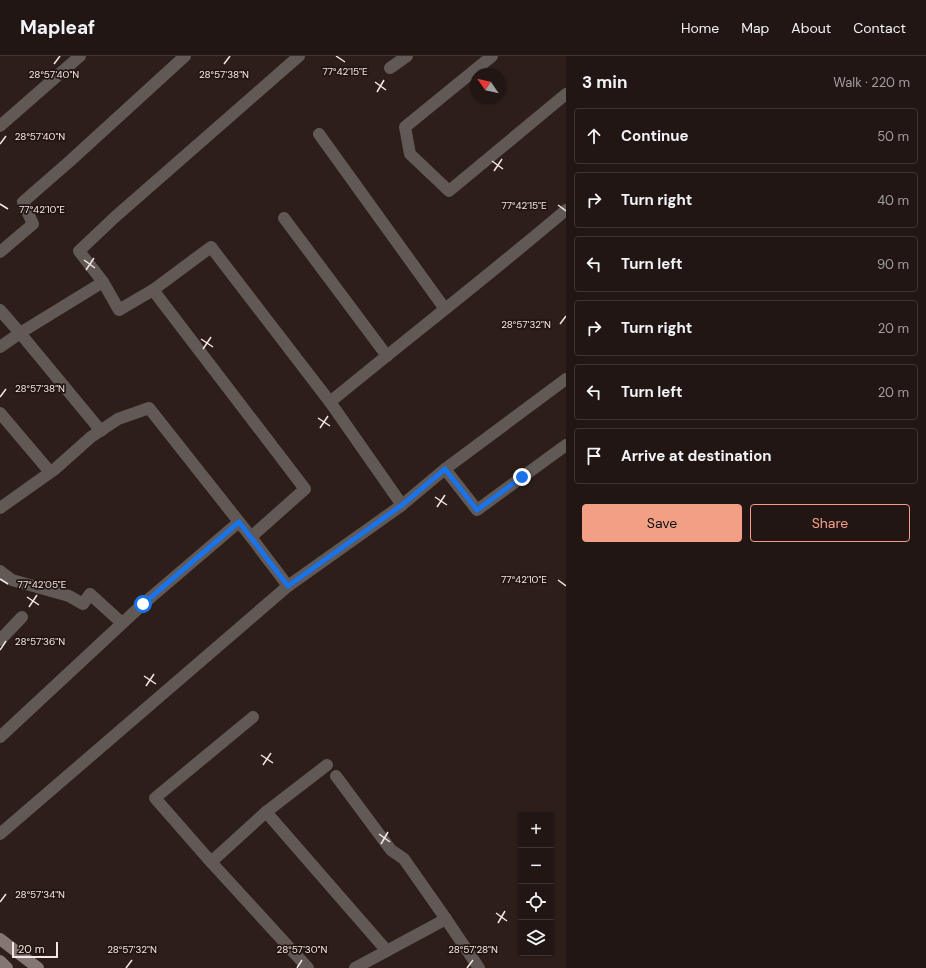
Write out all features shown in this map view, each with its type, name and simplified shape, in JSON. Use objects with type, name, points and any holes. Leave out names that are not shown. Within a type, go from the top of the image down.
[{"type":"street","points":[[0,126],[80,56]]},
{"type":"street","points":[[0,252],[33,224],[23,202],[185,56]]},
{"type":"street","points":[[299,56],[115,217],[79,252],[103,282],[119,310],[153,290],[211,247],[330,402],[402,505]]},
{"type":"street","points":[[390,68],[407,56]]},
{"type":"street","points":[[492,56],[405,127],[410,154],[449,191],[566,94]]},
{"type":"street","points":[[320,134],[445,309]]},
{"type":"street","points":[[330,402],[566,210]]},
{"type":"street","points":[[284,218],[387,356]]},
{"type":"street","points":[[0,347],[103,282]]},
{"type":"street","points":[[153,290],[305,489],[251,537]]},
{"type":"street","points":[[0,310],[100,431]]},
{"type":"street","points":[[0,834],[288,586],[402,505],[445,469],[566,379]]},
{"type":"street","points":[[0,508],[50,472],[91,437],[118,419],[150,408],[288,586]]},
{"type":"street","points":[[0,413],[50,472]]},
{"type":"street","points":[[445,469],[477,510],[566,445]]},
{"type":"street","points":[[0,737],[143,604],[239,522]]},
{"type":"street","points":[[0,571],[12,580],[69,596],[83,604],[90,594],[122,623]]},
{"type":"street","points":[[0,640],[22,616]]},
{"type":"street","points":[[253,717],[155,798],[308,968]]},
{"type":"street","points":[[211,862],[266,812],[327,765]]},
{"type":"street","points":[[336,776],[391,850],[404,859],[479,968]]},
{"type":"street","points":[[266,812],[387,951]]},
{"type":"street","points":[[355,968],[446,919]]},
{"type":"street","points":[[0,939],[38,968]]},
{"type":"street","points":[[0,962],[7,968]]},
{"type":"route","points":[[143,604],[239,522],[288,586],[402,505],[445,469],[477,510],[522,477]]}]
